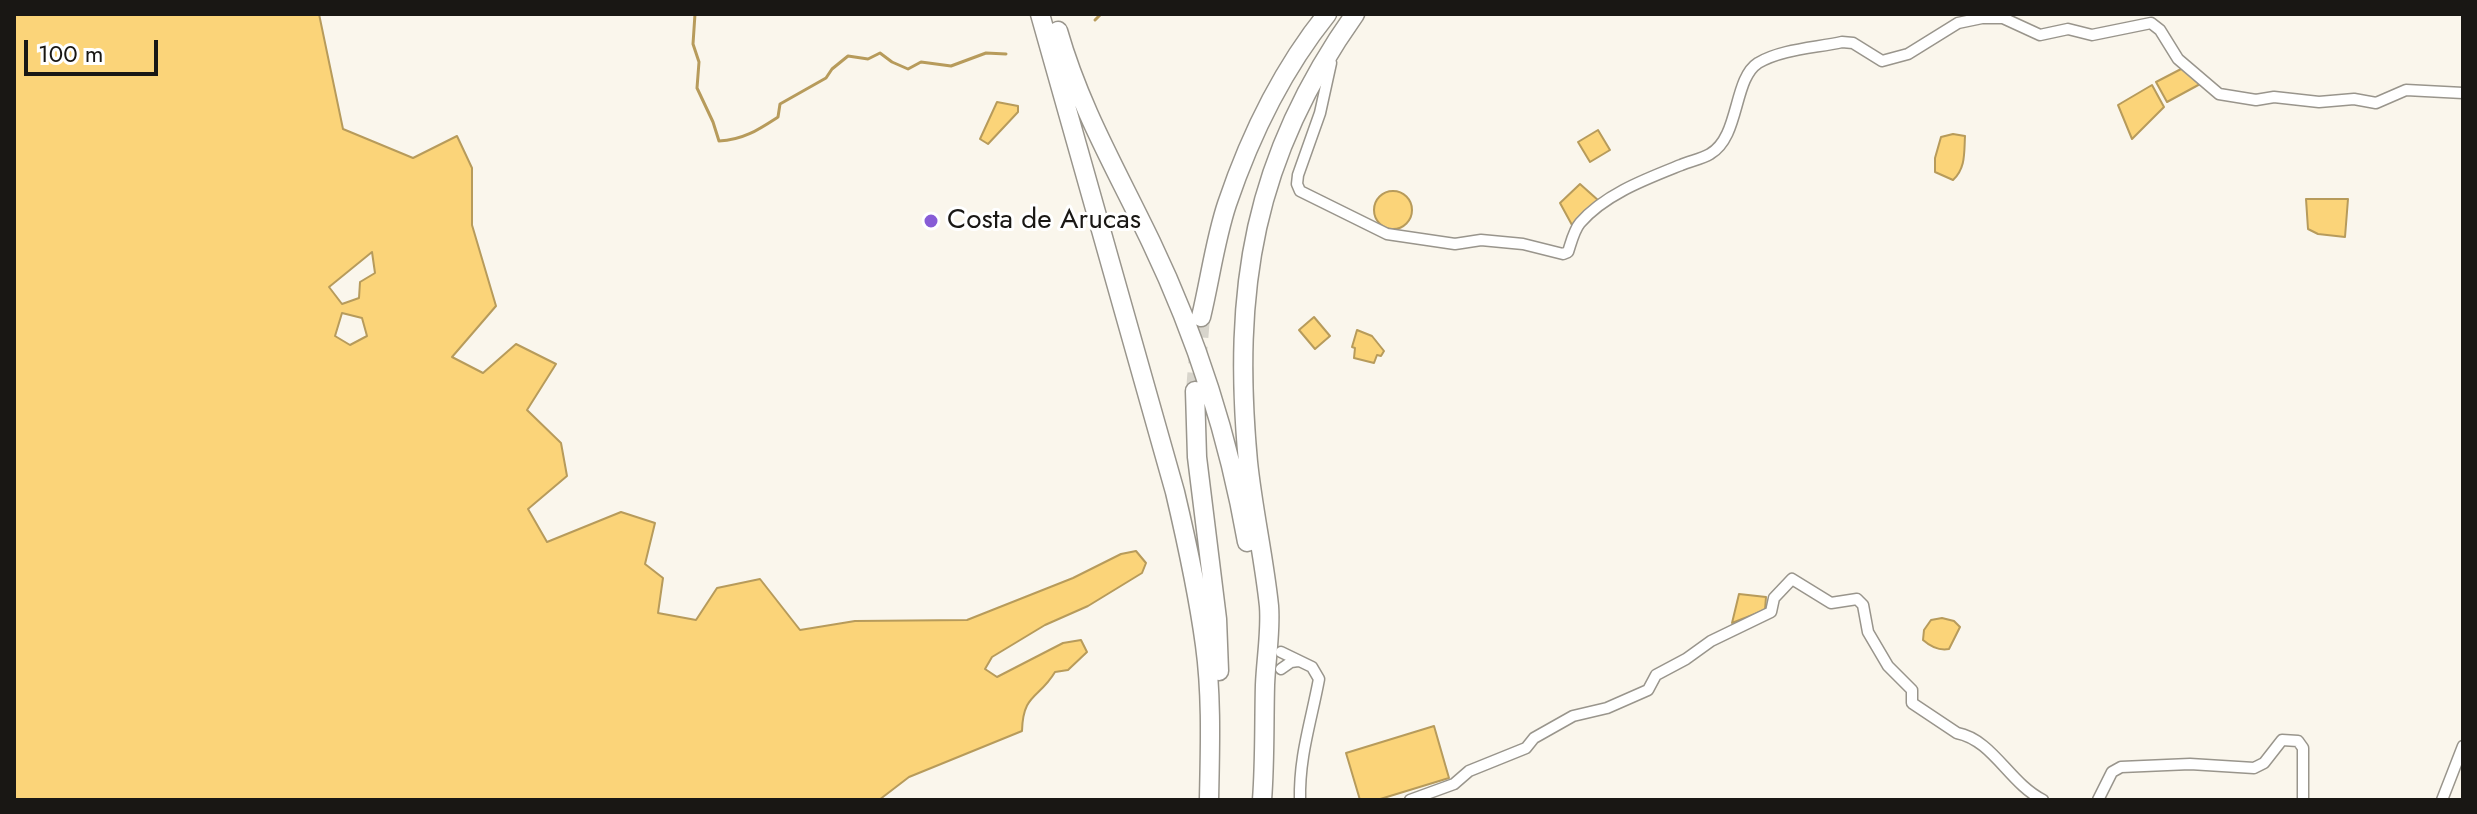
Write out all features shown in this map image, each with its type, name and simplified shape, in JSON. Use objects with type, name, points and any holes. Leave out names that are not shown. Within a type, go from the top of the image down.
[{"type":"highway","points":[[1049,14],[1092,127],[1152,243],[1185,323],[1225,437],[1258,602],[1265,683]]},
{"type":"highway","points":[[1049,14],[1191,557],[1208,678],[1209,797]]},
{"type":"highway","points":[[1201,317],[1226,206],[1252,137],[1283,77],[1327,14]]},
{"type":"highway","points":[[1262,800],[1269,609],[1248,465],[1242,379],[1246,283],[1258,219],[1277,156],[1301,101],[1355,14]]},
{"type":"highway","points":[[1314,107],[1331,63],[1364,14]]},
{"type":"highway","points":[[1195,391],[1197,457],[1217,619],[1219,702],[1209,797]]},
{"type":"street","points":[[1314,107],[1298,175],[1300,191],[1387,234],[1455,244],[1481,240],[1523,244],[1563,254],[1568,252],[1578,225],[1599,206],[1637,183],[1712,154],[1721,143],[1738,107],[1747,75],[1754,65],[1772,56],[1842,42],[1853,43],[1882,61],[1908,54],[1958,23],[1982,18],[2003,18],[2040,35],[2068,29],[2092,35],[2151,23],[2160,30],[2178,59],[2219,94],[2256,100],[2274,97],[2319,102],[2354,99],[2376,103],[2406,90],[2463,93]]},
{"type":"street","points":[[1410,800],[1454,784],[1469,771],[1526,748],[1534,738],[1573,716],[1607,708],[1648,690],[1656,675],[1711,641],[1771,612],[1774,598],[1792,579],[1831,603],[1857,599],[1863,605],[1868,632],[1888,666],[1912,690],[1912,703],[1957,733],[1984,745],[2016,782],[2043,800]]},
{"type":"street","points":[[1281,652],[1312,667],[1319,679],[1303,745],[1299,774],[1300,800]]},
{"type":"street","points":[[1281,669],[1300,660]]},
{"type":"street","points":[[2098,800],[2112,772],[2121,767],[2190,764],[2254,768],[2264,763],[2282,740],[2298,741],[2303,748],[2303,800]]},
{"type":"street","points":[[2442,800],[2463,746]]},
{"type":"shaded area","points":[[14,14],[319,14],[343,129],[413,158],[457,136],[472,168],[472,225],[496,306],[452,357],[483,373],[516,344],[556,364],[527,410],[561,443],[567,476],[528,509],[547,542],[621,512],[655,523],[645,564],[663,578],[658,613],[696,620],[717,588],[760,579],[800,630],[855,621],[967,620],[1073,578],[1121,554],[1136,551],[1146,563],[1142,573],[1088,606],[1045,625],[992,657],[985,669],[997,677],[1063,643],[1081,640],[1087,652],[1068,670],[1055,672],[1033,697],[1025,710],[1022,731],[909,777],[879,800],[14,800]],"holes":[[[372,252],[375,273],[360,282],[359,298],[342,304],[329,287]],[[342,313],[362,318],[367,336],[350,345],[335,336]]]},
{"type":"shaded area","points":[[2183,68],[2202,83],[2167,102],[2156,82]]},
{"type":"shaded area","points":[[2152,85],[2164,107],[2132,139],[2118,105]]},
{"type":"shaded area","points":[[997,102],[1018,106],[1018,112],[988,144],[980,139]]},
{"type":"shaded area","points":[[1598,130],[1610,150],[1590,162],[1578,142]]},
{"type":"shaded area","points":[[1953,134],[1965,136],[1962,165],[1953,180],[1935,172],[1935,158],[1941,137]]},
{"type":"shaded area","points":[[1580,184],[1599,201],[1572,225],[1560,203]]},
{"type":"shaded area","points":[[1393,191],[1406,197],[1412,210],[1406,223],[1393,229],[1380,223],[1374,210],[1380,197]]},
{"type":"shaded area","points":[[2306,199],[2348,199],[2345,237],[2318,234],[2308,229]]},
{"type":"shaded area","points":[[1314,317],[1330,336],[1315,349],[1299,330]]},
{"type":"shaded area","points":[[1357,330],[1372,336],[1384,351],[1381,356],[1377,355],[1374,363],[1354,358],[1355,348],[1352,347]]},
{"type":"shaded area","points":[[1739,594],[1766,597],[1765,610],[1732,623]]},
{"type":"shaded area","points":[[1942,618],[1954,621],[1960,627],[1949,649],[1935,648],[1923,640],[1924,630],[1931,620]]},
{"type":"shaded area","points":[[1434,726],[1449,778],[1377,800],[1360,800],[1346,753]]},
{"type":"waterway","points":[[695,14],[693,44],[699,62],[697,88],[719,141],[743,136],[778,117],[780,104],[826,78],[848,56],[868,59],[880,53],[908,69],[921,62],[951,66],[986,53],[1006,54]]},
{"type":"waterway","points":[[1095,20],[1101,14]]},
{"type":"tunnel","points":[[1195,391],[1201,317]]},
{"type":"place","name":"Costa de Arucas","points":[[931,221]]}]
